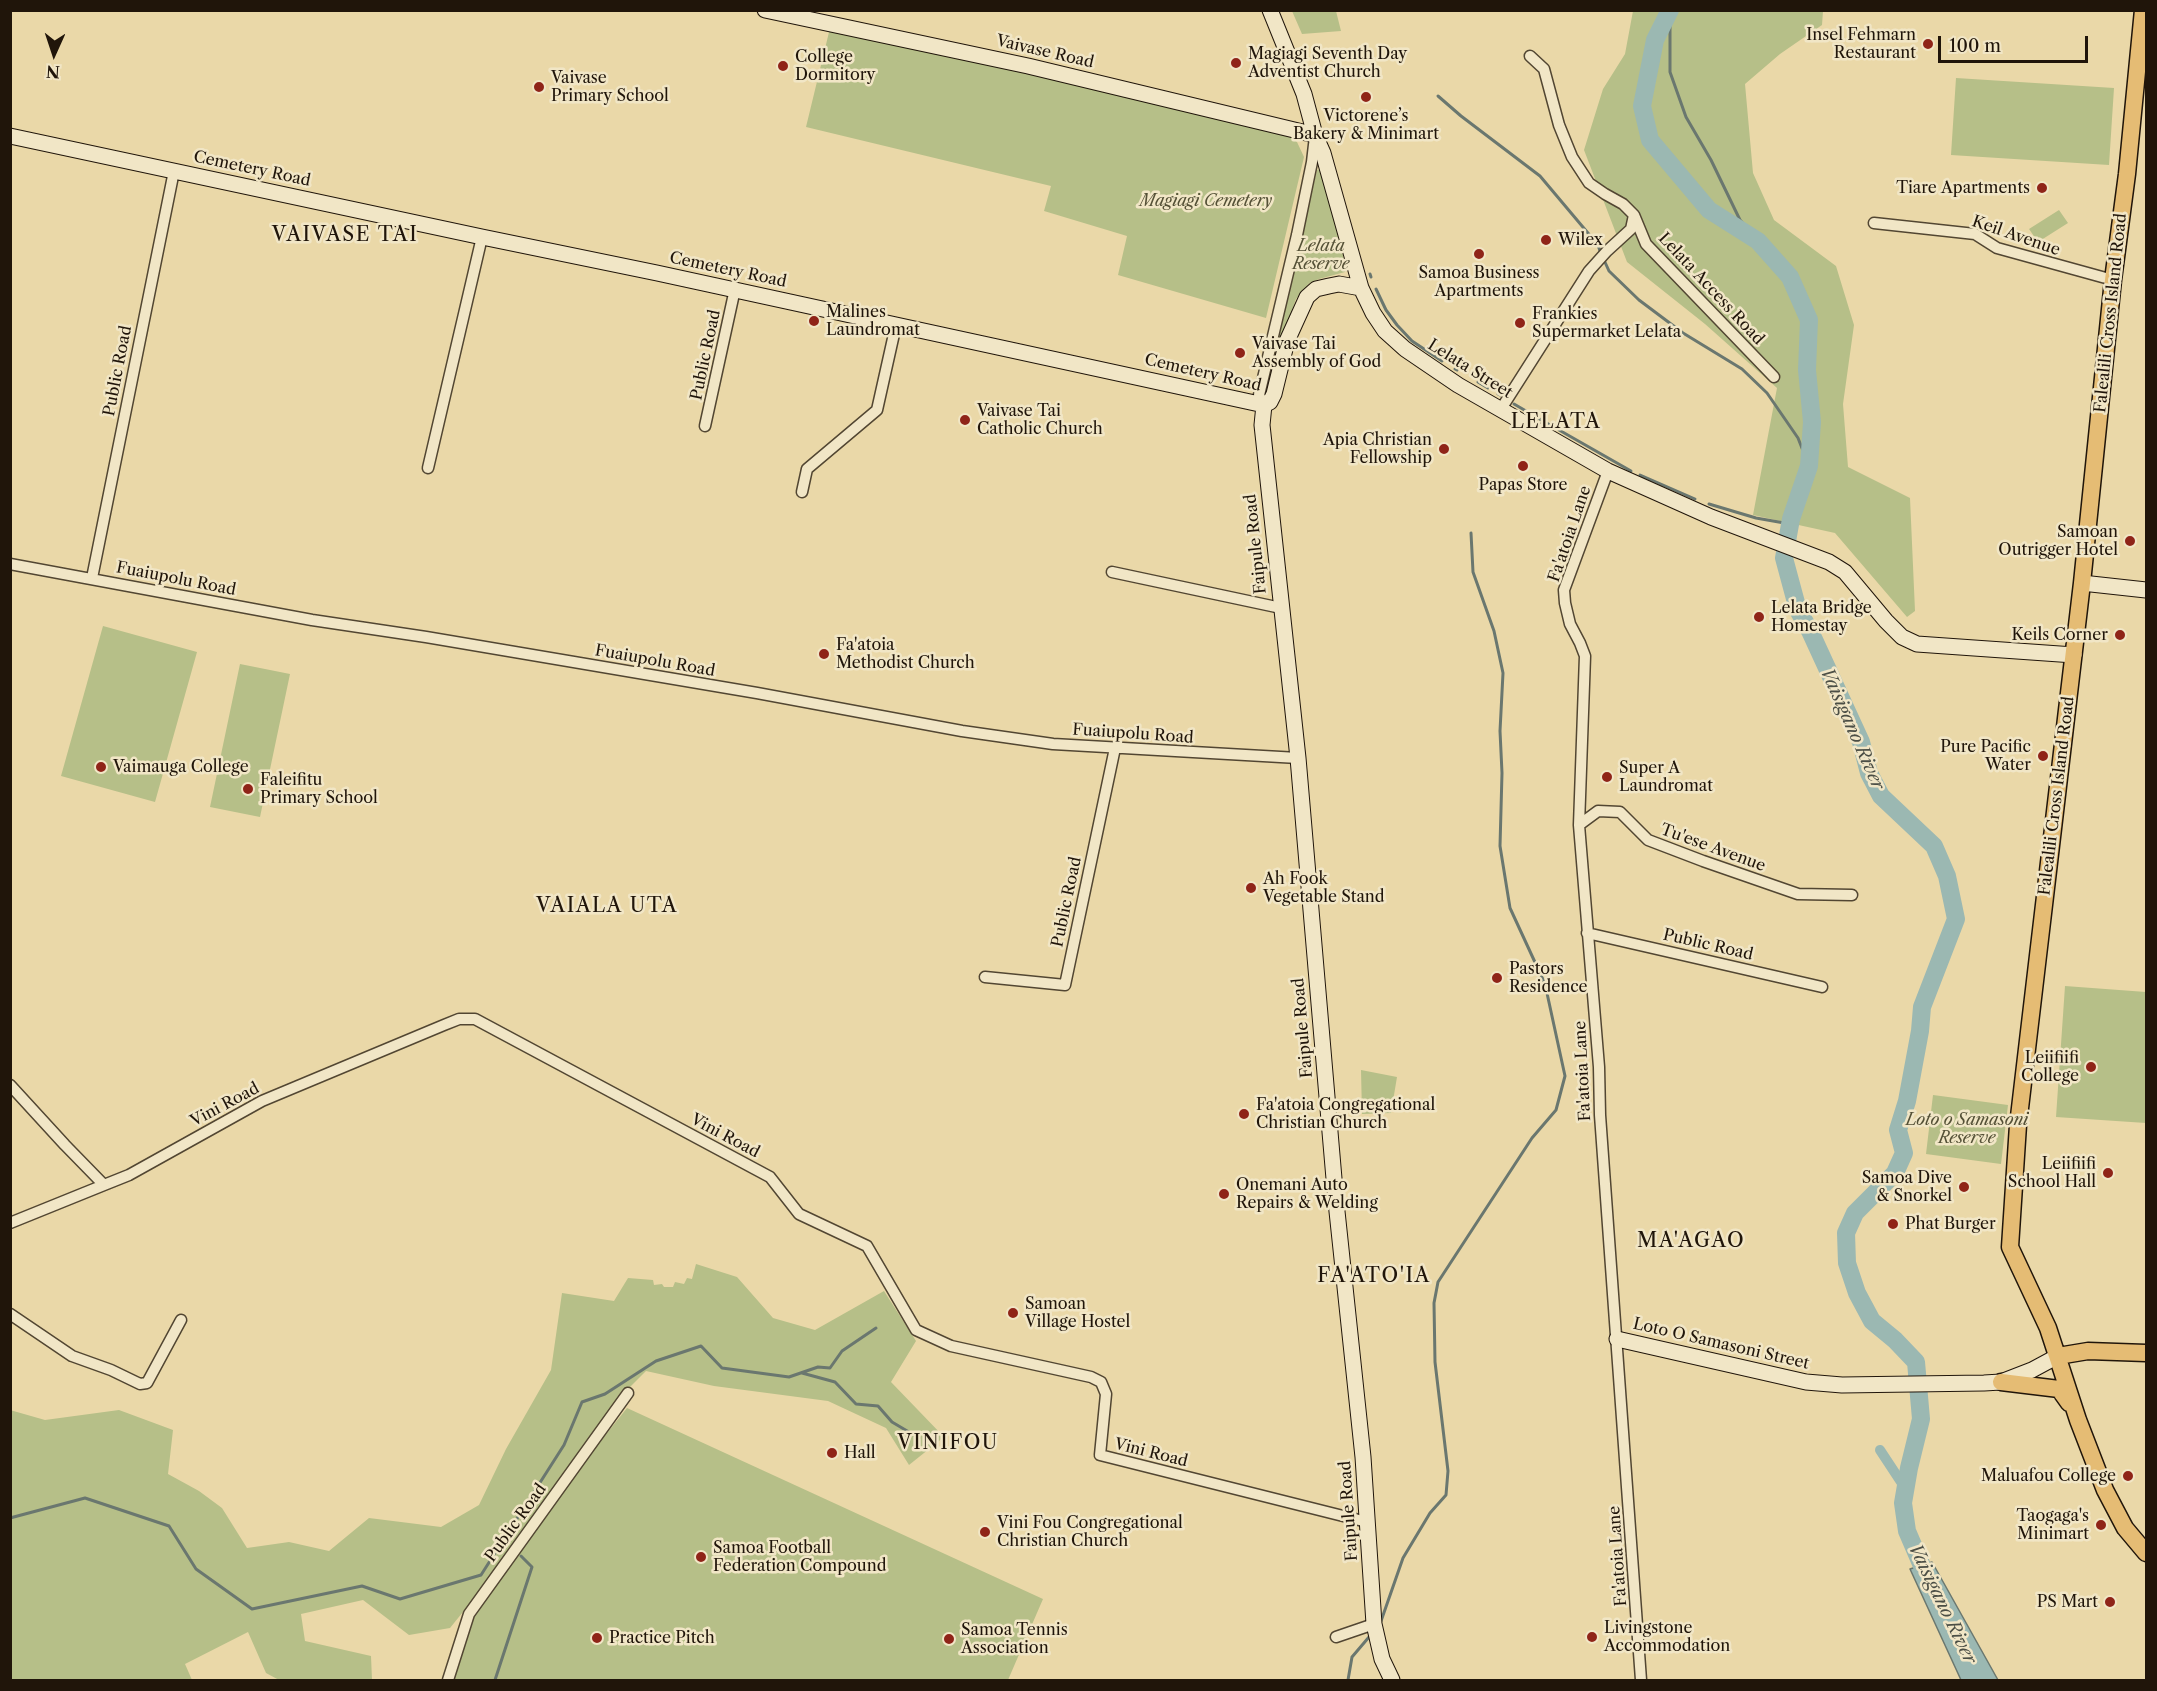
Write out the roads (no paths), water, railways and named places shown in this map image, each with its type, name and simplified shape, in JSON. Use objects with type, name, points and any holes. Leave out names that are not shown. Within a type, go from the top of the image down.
[{"type":"main road","name":"Falealili Cross Island Road","points":[[2144,10],[2143,58],[2112,280],[2074,655],[2018,1125],[2010,1247],[2048,1328],[2078,1420],[2105,1490],[2125,1527],[2146,1553]]},
{"type":"main road","points":[[2058,1356],[2096,1351],[2146,1353]]},
{"type":"main road","points":[[2001,1382],[2060,1389],[2078,1420]]},
{"type":"street","name":"Vaivase Road","points":[[765,10],[1028,66],[1315,135]]},
{"type":"street","name":"Lelata Street","points":[[1270,10],[1304,94],[1315,135],[1323,153],[1360,288],[1385,331],[1405,349],[1450,380],[1608,471],[1711,517],[1812,555],[1845,572],[1886,621],[1902,637],[1917,644],[2074,655]]},
{"type":"street","points":[[1501,409],[1589,271],[1631,229],[1634,215],[1623,204],[1589,183],[1572,157],[1551,98],[1544,69],[1530,56]]},
{"type":"street","points":[[1264,405],[1259,395],[1297,235],[1312,162],[1315,135]]},
{"type":"street","name":"Cemetery Road","points":[[10,136],[1264,405],[1270,402],[1274,394],[1287,341],[1307,297],[1316,289],[1339,284],[1360,288]]},
{"type":"street","name":"Public Road","points":[[92,578],[174,171]]},
{"type":"street","name":"Lelata Access Road","points":[[1634,215],[1646,244],[1774,377]]},
{"type":"street","name":"Keil Avenue","points":[[1874,224],[1975,234],[1997,248],[2112,280]]},
{"type":"street","points":[[428,468],[482,237]]},
{"type":"street","name":"Public Road","points":[[705,426],[735,290]]},
{"type":"street","points":[[802,492],[807,469],[877,410],[896,325]]},
{"type":"street","name":"Faipule Road","points":[[1264,405],[1262,421],[1298,758],[1332,1158],[1354,1369],[1374,1624],[1382,1659],[1392,1680]]},
{"type":"street","name":"Fa'atoia Lane","points":[[1608,471],[1564,590],[1570,624],[1585,656],[1579,825],[1599,1067],[1600,1115],[1641,1680]]},
{"type":"street","name":"Fuaiupolu Road","points":[[10,564],[312,620],[757,693],[962,732],[1053,744],[1298,758]]},
{"type":"street","points":[[1112,572],[1281,608]]},
{"type":"street","points":[[2082,583],[2146,590]]},
{"type":"street","name":"Public Road","points":[[985,977],[1065,985],[1115,748]]},
{"type":"street","name":"Tu'ese Avenue","points":[[1579,825],[1598,811],[1620,812],[1648,840],[1703,861],[1798,894],[1852,895]]},
{"type":"street","name":"Public Road","points":[[1587,933],[1822,987]]},
{"type":"street","name":"Vini Road","points":[[104,1185],[129,1175],[262,1101],[459,1019],[476,1019],[770,1177],[800,1214],[867,1246],[916,1329],[951,1346],[1090,1377],[1101,1382],[1106,1394],[1100,1455],[1367,1522]]},
{"type":"street","points":[[10,1085],[104,1185],[10,1223]]},
{"type":"street","points":[[10,1314],[72,1356],[111,1370],[140,1384],[147,1383],[181,1320]]},
{"type":"street","name":"Loto O Samasoni Street","points":[[1617,1339],[1806,1383],[2001,1382]]},
{"type":"street","points":[[2001,1382],[2032,1371],[2058,1356]]},
{"type":"street","name":"Public Road","points":[[448,1680],[469,1614],[628,1393]]},
{"type":"street","points":[[1336,1637],[1374,1624]]},
{"type":"water","points":[[1932,1562],[1998,1680],[1961,1680],[1910,1569]]},
{"type":"waterway","points":[[1670,10],[1670,72],[1686,117],[1711,160],[1740,220],[1758,241]]},
{"type":"waterway","name":"Vaisigano River","points":[[1670,10],[1655,40],[1642,106],[1650,140],[1709,210],[1758,241],[1790,277],[1809,320],[1807,370],[1812,422],[1809,466],[1791,519],[1784,558],[1798,610],[1861,742],[1869,773],[1881,796],[1934,846],[1947,876],[1956,919],[1922,1007],[1920,1031],[1907,1101],[1898,1130],[1904,1153],[1895,1173],[1855,1213],[1846,1233],[1847,1263],[1857,1293],[1872,1321],[1916,1362],[1921,1419],[1903,1503],[1907,1531],[1931,1587]]},
{"type":"waterway","points":[[1438,96],[1540,176],[1598,245],[1601,254]]},
{"type":"waterway","points":[[1604,260],[1609,271],[1639,300],[1683,333],[1742,369],[1767,393],[1798,438],[1809,466]]},
{"type":"waterway","points":[[1376,289],[1386,310],[1397,325],[1412,341],[1442,361]]},
{"type":"waterway","points":[[1478,382],[1488,388]]},
{"type":"waterway","points":[[1514,404],[1550,425]]},
{"type":"waterway","points":[[1559,430],[1631,471]]},
{"type":"waterway","points":[[1640,475],[1695,499]]},
{"type":"waterway","points":[[1709,504],[1756,518],[1790,524]]},
{"type":"waterway","points":[[1380,1624],[1403,1558],[1430,1513],[1446,1495],[1448,1471],[1435,1362],[1434,1303],[1438,1282],[1532,1138],[1556,1110],[1565,1076],[1545,984],[1510,908],[1500,846],[1502,773],[1500,731],[1503,673],[1494,631],[1473,572],[1471,533]]},
{"type":"waterway","points":[[10,1518],[85,1498],[169,1526],[196,1569],[252,1609],[362,1586],[400,1599],[481,1575],[564,1445],[582,1402],[605,1394],[656,1361],[701,1346],[722,1368],[789,1377],[818,1367],[830,1368],[842,1351],[876,1328]]},
{"type":"waterway","points":[[802,1373],[835,1382],[856,1404],[878,1406],[892,1422],[919,1438]]},
{"type":"waterway","points":[[1880,1450],[1905,1488]]},
{"type":"waterway","points":[[495,1680],[532,1567],[521,1556]]},
{"type":"waterway","points":[[1348,1680],[1352,1657],[1369,1637]]},
{"type":"place","name":"Insel Fehmarn Restaurant","points":[[1928,44]]},
{"type":"place","name":"Magiagi Seventh Day Adventist Church","points":[[1236,63]]},
{"type":"place","name":"College Dormitory","points":[[783,66]]},
{"type":"place","name":"Vaivase Primary School","points":[[539,87]]},
{"type":"place","name":"Victorene’s Bakery & Minimart","points":[[1366,97]]},
{"type":"place","name":"Tiare Apartments","points":[[2042,188]]},
{"type":"place","name":"Wilex","points":[[1546,240]]},
{"type":"place","name":"Samoa Business Apartments","points":[[1479,254]]},
{"type":"place","name":"Malines Laundromat","points":[[814,321]]},
{"type":"place","name":"Frankies Supermarket Lelata","points":[[1520,323]]},
{"type":"place","name":"Vaivase Tai Assembly of God","points":[[1240,353]]},
{"type":"place","name":"Vaivase Tai Catholic Church","points":[[965,420]]},
{"type":"place","name":"Apia Christian Fellowship","points":[[1444,449]]},
{"type":"place","name":"Papas Store","points":[[1523,466]]},
{"type":"place","name":"Samoan Outrigger Hotel","points":[[2130,541]]},
{"type":"place","name":"Lelata Bridge Homestay","points":[[1759,617]]},
{"type":"place","name":"Keils Corner","points":[[2120,635]]},
{"type":"place","name":"Fa'atoia Methodist Church","points":[[824,654]]},
{"type":"place","name":"Pure Pacific Water","points":[[2043,756]]},
{"type":"place","name":"Vaimauga College","points":[[101,767]]},
{"type":"place","name":"Super A Laundromat","points":[[1607,777]]},
{"type":"place","name":"Faleifitu Primary School","points":[[248,789]]},
{"type":"place","name":"Ah Fook Vegetable Stand","points":[[1251,888]]},
{"type":"place","name":"Pastors Residence","points":[[1497,978]]},
{"type":"place","name":"Leiifiifi College","points":[[2091,1067]]},
{"type":"place","name":"Fa'atoia Congregational Christian Church","points":[[1244,1114]]},
{"type":"place","name":"Leiifiifi School Hall","points":[[2108,1173]]},
{"type":"place","name":"Samoa Dive & Snorkel","points":[[1964,1187]]},
{"type":"place","name":"Onemani Auto Repairs & Welding","points":[[1224,1194]]},
{"type":"place","name":"Phat Burger","points":[[1893,1224]]},
{"type":"place","name":"Samoan Village Hostel","points":[[1013,1313]]},
{"type":"place","name":"Hall","points":[[832,1453]]},
{"type":"place","name":"Maluafou College","points":[[2128,1476]]},
{"type":"place","name":"Taogaga's Minimart","points":[[2101,1525]]},
{"type":"place","name":"Vini Fou Congregational Christian Church","points":[[985,1532]]},
{"type":"place","name":"Samoa Football Federation Compound","points":[[701,1557]]},
{"type":"place","name":"PS Mart","points":[[2110,1602]]},
{"type":"place","name":"Livingstone Accommodation","points":[[1592,1637]]},
{"type":"place","name":"Practice Pitch","points":[[597,1638]]},
{"type":"place","name":"Samoa Tennis Association","points":[[949,1639]]},
{"type":"district","name":"VAIVASE TAI","points":[[345,235]]},
{"type":"district","name":"LELATA","points":[[1556,422]]},
{"type":"district","name":"VAIALA UTA","points":[[607,906]]},
{"type":"district","name":"MA'AGAO","points":[[1691,1241]]},
{"type":"district","name":"FA'ATO'IA","points":[[1374,1276]]},
{"type":"district","name":"VINIFOU","points":[[948,1443]]},
{"type":"park label","name":"Magiagi Cemetery","points":[[1206,201]]},
{"type":"park label","name":"Lelata Reserve","points":[[1321,255]]},
{"type":"park label","name":"Loto o Samasoni Reserve","points":[[1967,1129]]}]
